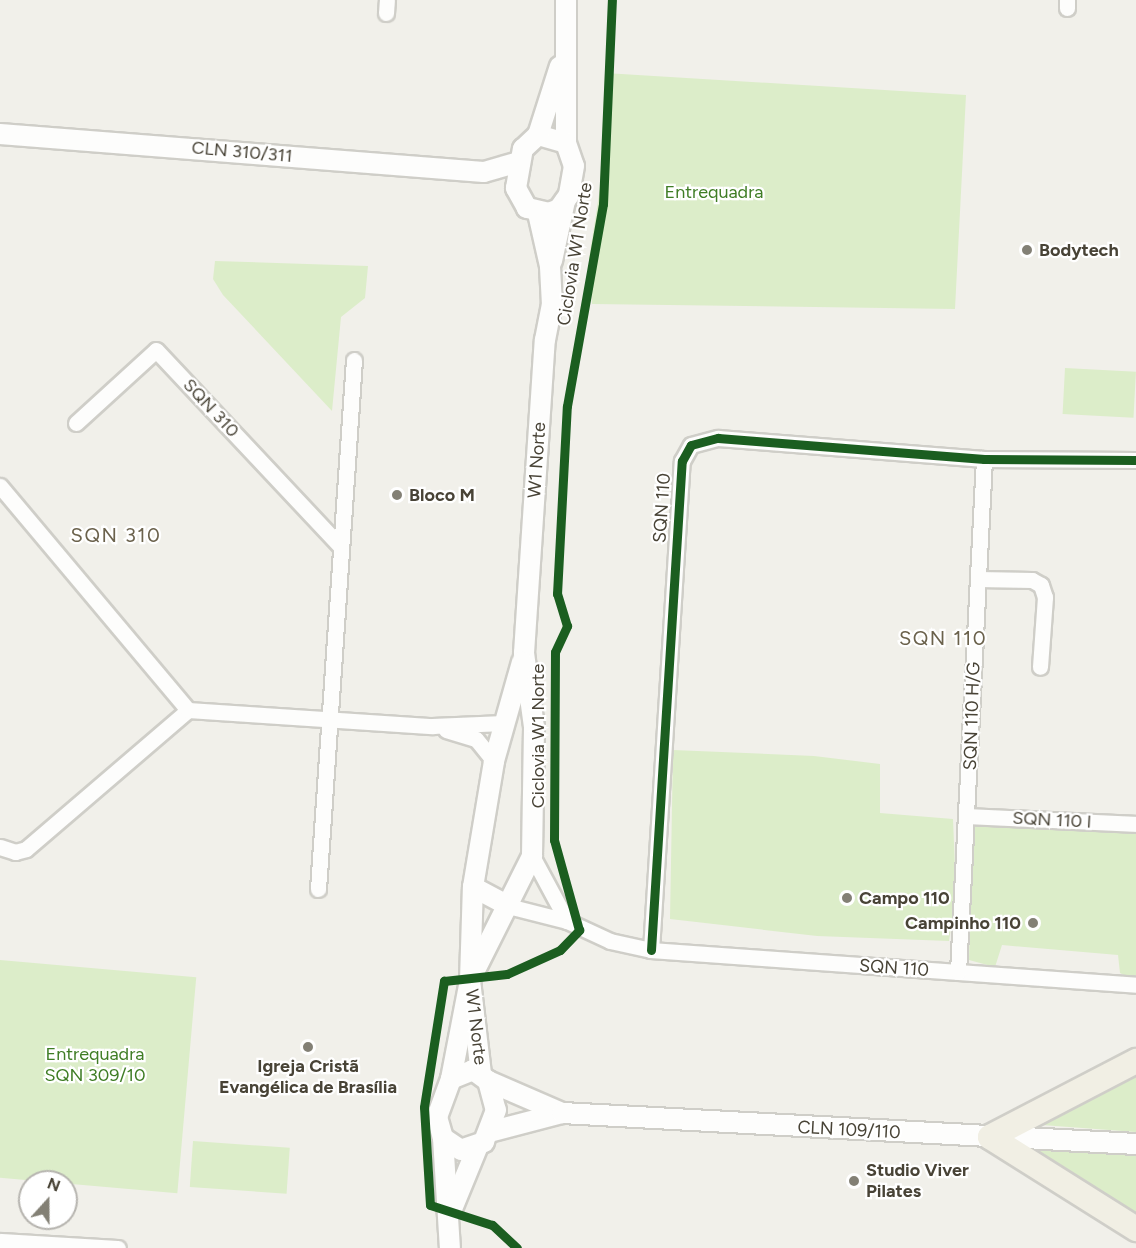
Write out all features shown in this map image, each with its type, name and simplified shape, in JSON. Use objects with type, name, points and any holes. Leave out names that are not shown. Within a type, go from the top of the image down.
[{"type":"main road","points":[[990,1137],[1136,1061]]},
{"type":"main road","points":[[990,1137],[1136,1228]]},
{"type":"street","points":[[563,57],[538,135],[518,162],[516,188],[527,208],[538,213],[559,209],[565,201],[574,166],[566,143],[563,57],[566,0]]},
{"type":"street","name":"CLN 310/311","points":[[0,134],[484,172],[518,162]]},
{"type":"street","points":[[538,135],[566,143]]},
{"type":"street","name":"CLN 310/311","points":[[484,172],[516,188]]},
{"type":"street","name":"W1 Norte","points":[[550,266],[565,201]]},
{"type":"street","name":"W1 Norte","points":[[485,1077],[470,980],[532,856],[534,726],[524,653],[545,340],[552,304],[550,266],[538,213]]},
{"type":"street","name":"SQN 310","points":[[76,423],[156,350],[339,545]]},
{"type":"street","points":[[318,888],[331,720],[339,545],[354,360]]},
{"type":"street","name":"SQN 110","points":[[651,950],[686,451],[698,441],[718,438],[984,459],[1136,460]]},
{"type":"street","name":"SQN 110 H/G","points":[[958,972],[968,816],[984,459]]},
{"type":"street","points":[[0,486],[188,710]]},
{"type":"street","points":[[978,579],[1037,582],[1043,589],[1044,610],[1040,667]]},
{"type":"street","name":"W1 Norte","points":[[451,1079],[470,980],[473,887],[494,761],[524,653]]},
{"type":"street","points":[[0,847],[15,852],[26,849],[188,710],[432,726],[504,723],[534,726]]},
{"type":"street","points":[[432,726],[476,739],[494,761]]},
{"type":"street","name":"SQN 110 I","points":[[968,816],[1136,824]]},
{"type":"street","points":[[532,856],[567,921]]},
{"type":"street","name":"SQN 110","points":[[473,887],[508,906],[567,921],[610,941],[651,950],[1136,985]]},
{"type":"street","points":[[450,1248],[451,1212],[443,1138],[437,1117],[451,1079],[467,1070],[485,1077],[496,1110],[489,1132],[477,1148],[451,1212]]},
{"type":"street","name":"CLN 109/110","points":[[485,1077],[562,1113]]},
{"type":"street","name":"CLN 109/110","points":[[489,1132],[562,1113],[1136,1144]]},
{"type":"street","points":[[443,1138],[461,1150],[477,1148]]},
{"type":"street","points":[[0,1241],[45,1246],[118,1248]]},
{"type":"green space","name":"Entrequadra","points":[[605,73],[966,95],[955,309],[592,304],[589,259],[600,188]]},
{"type":"green space","points":[[215,261],[368,266],[365,298],[341,317],[332,411],[223,295],[213,279]]},
{"type":"green space","points":[[1065,368],[1136,372],[1133,418],[1063,414]]},
{"type":"green space","points":[[673,750],[814,756],[880,764],[880,813],[953,819],[956,893],[949,941],[817,936],[670,919]]},
{"type":"green space","points":[[972,820],[1136,831],[1136,975],[1130,978],[1120,973],[1118,955],[1002,945],[995,967],[969,960]]},
{"type":"green space","name":"Entrequadra SQN 309/10","points":[[0,960],[196,977],[177,1193],[78,1185],[78,1170],[18,1170],[18,1179],[0,1178]]},
{"type":"green space","points":[[1136,1070],[1136,1132],[1029,1124]]},
{"type":"green space","points":[[193,1141],[290,1148],[287,1194],[190,1187]]},
{"type":"green space","points":[[1028,1144],[1136,1151],[1136,1217]]},
{"type":"cycle path","name":"Ciclovia W1 Norte","points":[[517,1248],[492,1225],[430,1205],[424,1107],[444,981],[507,974],[560,950],[579,930],[554,840],[555,652],[567,626],[557,594],[567,406],[603,204],[612,0]]},
{"type":"cycle path","points":[[651,950],[682,461],[691,445],[718,438],[984,459],[1136,460]]},
{"type":"place","name":"Bodytech","points":[[1027,250]]},
{"type":"place","name":"Bloco M","points":[[397,495]]},
{"type":"place","name":"Campo 110","points":[[847,898]]},
{"type":"place","name":"Campinho 110","points":[[1033,923]]},
{"type":"place","name":"Igreja Cristã Evangélica de Brasília","points":[[308,1047]]},
{"type":"place","name":"Studio Viver Pilates","points":[[854,1181]]},
{"type":"district","name":"SQN 310","points":[[116,535]]},
{"type":"district","name":"SQN 110","points":[[943,638]]}]
